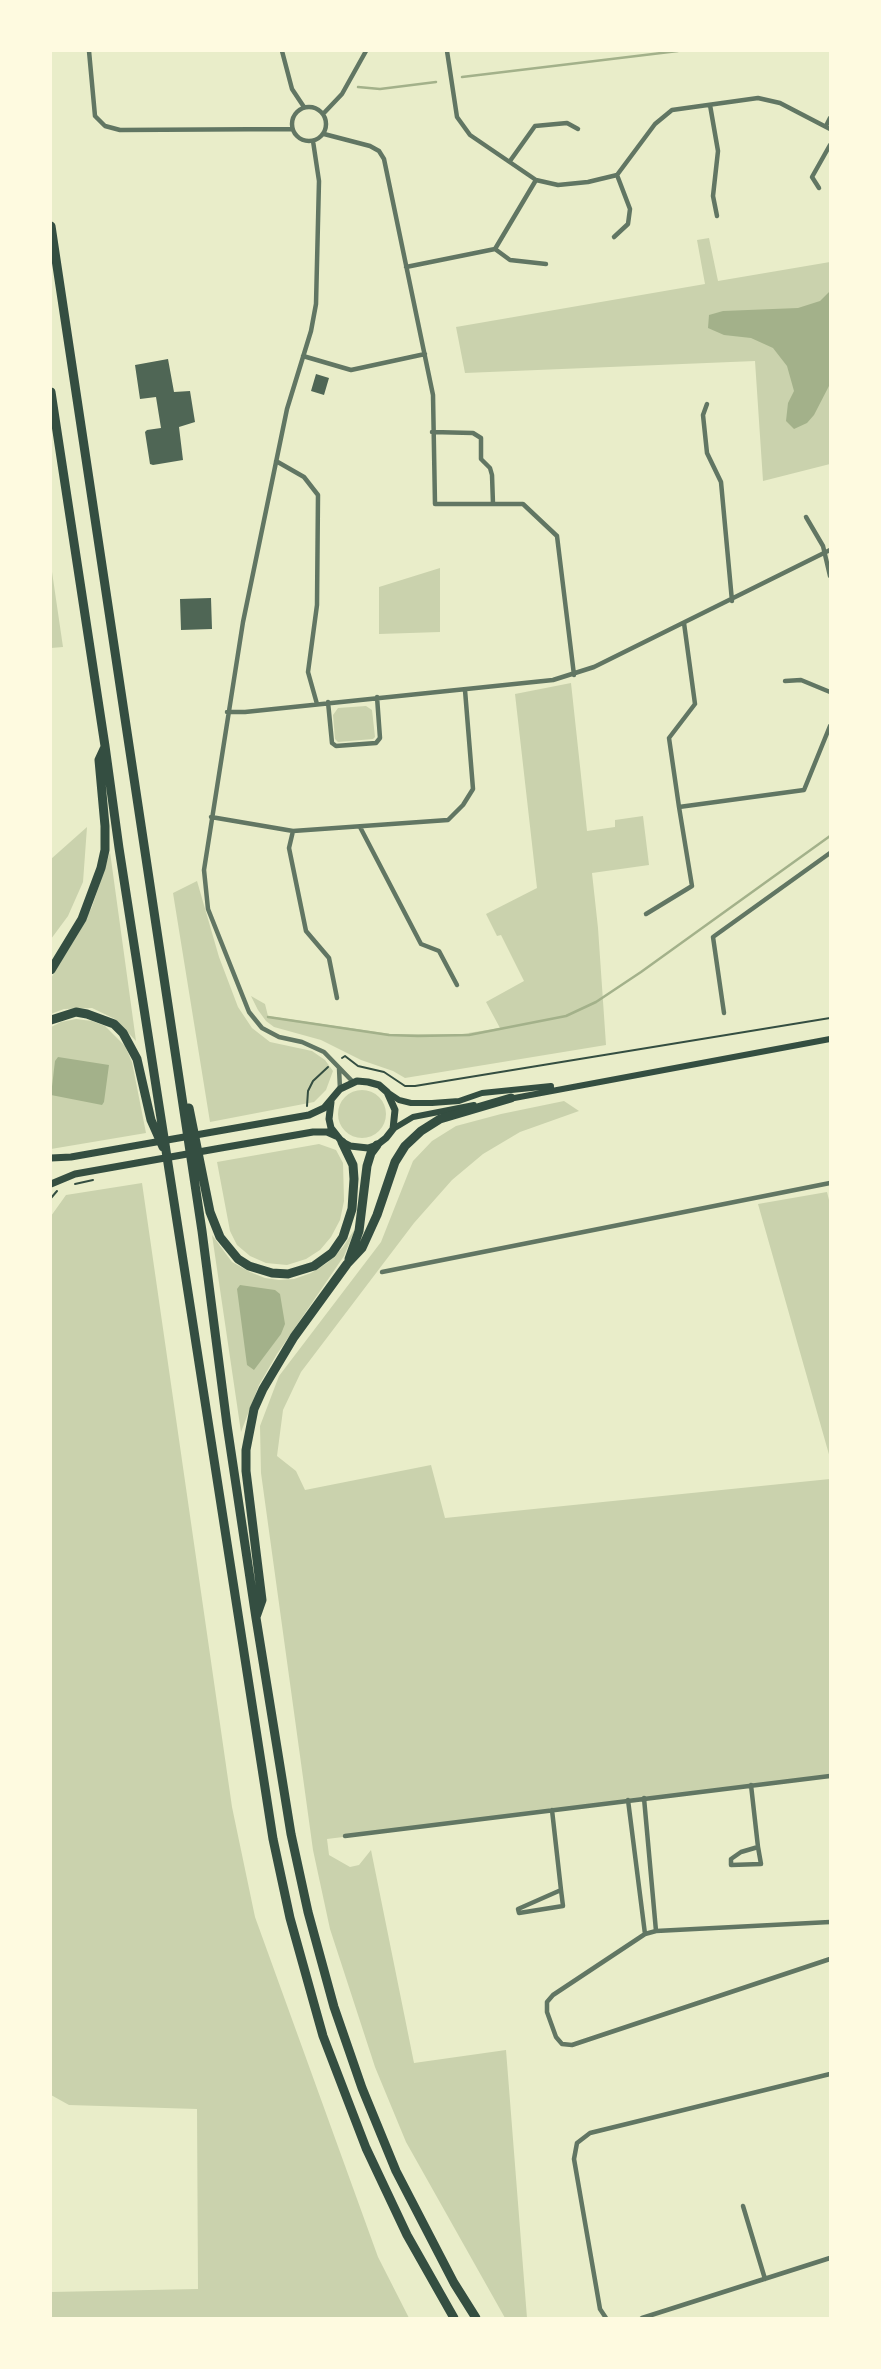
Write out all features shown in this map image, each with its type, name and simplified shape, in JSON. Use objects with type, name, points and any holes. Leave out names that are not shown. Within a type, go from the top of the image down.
[{"type":"highway","points":[[51,226],[173,1038],[256,1618],[291,1833],[308,1912],[334,2007],[362,2088],[396,2171],[475,2318]]},
{"type":"highway","points":[[51,392],[266,1804],[290,1918],[323,2036],[366,2148],[407,2235],[454,2318]]},
{"type":"highway","points":[[51,970],[82,919],[101,868],[105,850],[105,826],[99,760],[105,746]]},
{"type":"highway","points":[[51,1020],[76,1012],[88,1014],[114,1024],[123,1034],[137,1059],[151,1120],[168,1161]]},
{"type":"highway","points":[[173,1038],[214,1223],[228,1249],[249,1266],[272,1273],[288,1274],[314,1266],[332,1253],[344,1237],[354,1195],[353,1165],[339,1139]]},
{"type":"highway","points":[[256,1618],[262,1600],[246,1471],[248,1432],[254,1409],[276,1365],[347,1264],[362,1248],[395,1162],[405,1146],[421,1131],[440,1119],[512,1098]]},
{"type":"highway","points":[[347,1264],[359,1231],[367,1166],[377,1145]]},
{"type":"main road","points":[[51,1184],[75,1174],[313,1132],[327,1132],[359,1148],[377,1145],[393,1129],[413,1117],[580,1084],[830,1040]]},
{"type":"main road","points":[[51,1158],[59,1159],[309,1115],[331,1102],[340,1089],[354,1082],[379,1085],[399,1100],[411,1103],[458,1101],[482,1093],[580,1084]]},
{"type":"main road","points":[[387,1092],[395,1110],[393,1129]]},
{"type":"main road","points":[[331,1102],[329,1119],[339,1139]]},
{"type":"street","points":[[89,51],[95,116],[105,126],[120,130],[292,129]]},
{"type":"street","points":[[282,51],[292,89],[304,107]]},
{"type":"street","points":[[323,114],[342,94],[366,51]]},
{"type":"street","points":[[447,51],[457,117],[470,135],[536,180],[558,185],[617,175],[655,124],[672,110],[758,98],[780,103],[828,128],[830,118]]},
{"type":"street","points":[[710,105],[718,151],[713,196],[717,216]]},
{"type":"street","points":[[304,107],[313,107],[323,114],[327,122],[324,134],[313,141],[299,139],[292,129],[292,119],[296,112],[304,107]]},
{"type":"street","points":[[510,161],[535,126],[567,123],[578,129]]},
{"type":"street","points":[[324,134],[370,146],[379,151],[384,159],[433,395],[435,504],[523,504],[556,536],[574,674]]},
{"type":"street","points":[[313,141],[319,181],[317,296],[311,331],[287,409],[243,622],[204,870],[208,909],[249,1012],[262,1028],[279,1037],[315,1046],[332,1058],[338,1068],[354,1082]]},
{"type":"street","points":[[819,188],[812,177],[830,145]]},
{"type":"street","points":[[614,237],[628,224],[630,209],[617,175]]},
{"type":"street","points":[[406,267],[495,248],[536,180]]},
{"type":"street","points":[[495,248],[510,260],[546,264]]},
{"type":"street","points":[[303,356],[351,370],[425,354]]},
{"type":"street","points":[[707,404],[703,415],[707,453],[721,482],[732,601]]},
{"type":"street","points":[[432,432],[473,433],[481,438],[481,459],[490,468],[492,475],[493,504]]},
{"type":"street","points":[[276,461],[304,477],[318,495],[317,606],[308,672],[317,704]]},
{"type":"street","points":[[806,517],[823,545],[830,576]]},
{"type":"street","points":[[227,712],[531,684],[574,674],[732,601],[830,551]]},
{"type":"street","points":[[646,914],[692,886],[669,738],[695,704],[684,623]]},
{"type":"street","points":[[785,681],[801,680],[830,691]]},
{"type":"street","points":[[211,817],[293,831],[447,820],[463,805],[473,789],[465,690]]},
{"type":"street","points":[[328,702],[332,743],[336,746],[376,743],[380,738],[377,697]]},
{"type":"street","points":[[679,807],[804,790],[830,726]]},
{"type":"street","points":[[360,827],[421,944],[439,951],[457,985]]},
{"type":"street","points":[[293,831],[289,848],[306,931],[329,958],[337,998]]},
{"type":"street","points":[[724,1013],[713,937],[830,853]]},
{"type":"street","points":[[338,1068],[340,1089]]},
{"type":"street","points":[[382,1272],[830,1183]]},
{"type":"street","points":[[345,1836],[830,1776]]},
{"type":"street","points":[[751,1785],[761,1864],[731,1865],[730,1859],[741,1852],[758,1847]]},
{"type":"street","points":[[643,1798],[656,1931]]},
{"type":"street","points":[[628,1800],[645,1934]]},
{"type":"street","points":[[552,1810],[563,1906],[519,1913],[518,1909],[561,1890]]},
{"type":"street","points":[[830,1922],[656,1931],[645,1934],[553,1995],[547,2002],[547,2012],[556,2037],[562,2044],[572,2045],[830,1959]]},
{"type":"street","points":[[606,2318],[600,2309],[574,2158],[577,2143],[590,2133],[830,2074]]},
{"type":"street","points":[[743,2206],[765,2278]]},
{"type":"street","points":[[642,2318],[830,2258]]},
{"type":"path","points":[[345,1056],[358,1066],[384,1072],[399,1083],[415,1086],[830,1018]]},
{"type":"path","points":[[307,1109],[308,1091],[313,1080],[330,1066]]},
{"type":"path","points":[[51,1198],[65,1186],[101,1178]]},
{"type":"shaded area","points":[[709,238],[718,281],[830,262],[830,464],[763,481],[755,361],[465,373],[456,327],[705,284],[697,240]]},
{"type":"shaded area","points":[[830,291],[830,384],[814,415],[807,423],[794,429],[786,421],[788,403],[794,391],[787,366],[773,348],[751,338],[724,335],[708,328],[709,315],[723,311],[798,308],[820,301]]},
{"type":"shaded area","points":[[51,565],[63,647],[51,648]]},
{"type":"shaded area","points":[[440,568],[440,632],[379,634],[379,587]]},
{"type":"shaded area","points":[[571,683],[587,831],[615,827],[615,820],[643,816],[649,865],[592,873],[606,1045],[405,1078],[321,1040],[274,1027],[266,1021],[251,996],[265,1004],[268,1016],[391,1034],[462,1034],[500,1028],[486,1002],[524,981],[501,935],[497,936],[486,914],[537,888],[515,694]]},
{"type":"shaded area","points":[[366,706],[372,710],[375,737],[338,742],[335,739],[333,715],[338,708]]},
{"type":"shaded area","points":[[87,827],[83,882],[68,916],[51,939],[51,859]]},
{"type":"shaded area","points":[[110,852],[136,1041],[115,1019],[92,1008],[64,1009],[51,1014],[51,978],[92,907]]},
{"type":"shaded area","points":[[197,881],[219,957],[238,1007],[252,1028],[270,1042],[312,1051],[325,1060],[333,1071],[326,1090],[314,1102],[210,1122],[173,893]]},
{"type":"shaded area","points":[[76,1019],[105,1026],[125,1046],[132,1062],[146,1133],[51,1149],[51,1027]]},
{"type":"shaded area","points":[[58,1057],[109,1065],[102,1105],[51,1095],[55,1061]]},
{"type":"shaded area","points":[[362,1090],[371,1091],[379,1097],[385,1105],[385,1123],[379,1131],[371,1137],[362,1138],[353,1137],[345,1131],[339,1123],[338,1114],[339,1105],[345,1097],[353,1091]]},
{"type":"shaded area","points":[[564,1101],[579,1111],[520,1132],[483,1154],[452,1180],[414,1223],[301,1372],[283,1410],[277,1456],[296,1471],[305,1490],[431,1465],[445,1518],[830,1479],[830,1776],[327,1839],[329,1855],[350,1867],[359,1865],[371,1850],[414,2063],[506,2050],[527,2318],[505,2318],[406,2142],[375,2067],[330,1929],[313,1850],[261,1473],[260,1426],[279,1376],[381,1242],[413,1161],[432,1141],[456,1126]]},
{"type":"shaded area","points":[[319,1144],[336,1150],[343,1163],[344,1201],[340,1220],[331,1237],[320,1250],[306,1259],[287,1265],[266,1263],[250,1256],[237,1245],[230,1231],[217,1162]]},
{"type":"shaded area","points":[[142,1183],[232,1807],[255,1917],[378,2257],[409,2318],[51,2318],[51,2292],[198,2289],[197,2109],[69,2105],[51,2095],[51,1216],[66,1195]]},
{"type":"shaded area","points":[[827,1192],[830,1204],[830,1458],[758,1204]]},
{"type":"shaded area","points":[[356,1227],[344,1256],[259,1385],[241,1432],[212,1235],[232,1262],[265,1278],[279,1280],[294,1279],[311,1273],[327,1263],[343,1247]]},
{"type":"shaded area","points":[[240,1285],[275,1290],[280,1294],[285,1324],[281,1334],[254,1370],[247,1365],[237,1289]]},
{"type":"building","points":[[168,359],[174,392],[190,391],[195,422],[179,427],[183,460],[153,465],[150,464],[145,432],[161,428],[156,397],[140,399],[135,365]]},
{"type":"building","points":[[316,374],[329,378],[324,395],[311,391]]},
{"type":"building","points":[[211,598],[212,629],[181,630],[180,599]]},
{"type":"waterway","points":[[462,77],[678,51]]},
{"type":"waterway","points":[[358,87],[380,89],[436,82]]},
{"type":"waterway","points":[[268,1017],[389,1035],[418,1036],[469,1035],[566,1016],[596,1002],[641,972],[830,836]]}]
